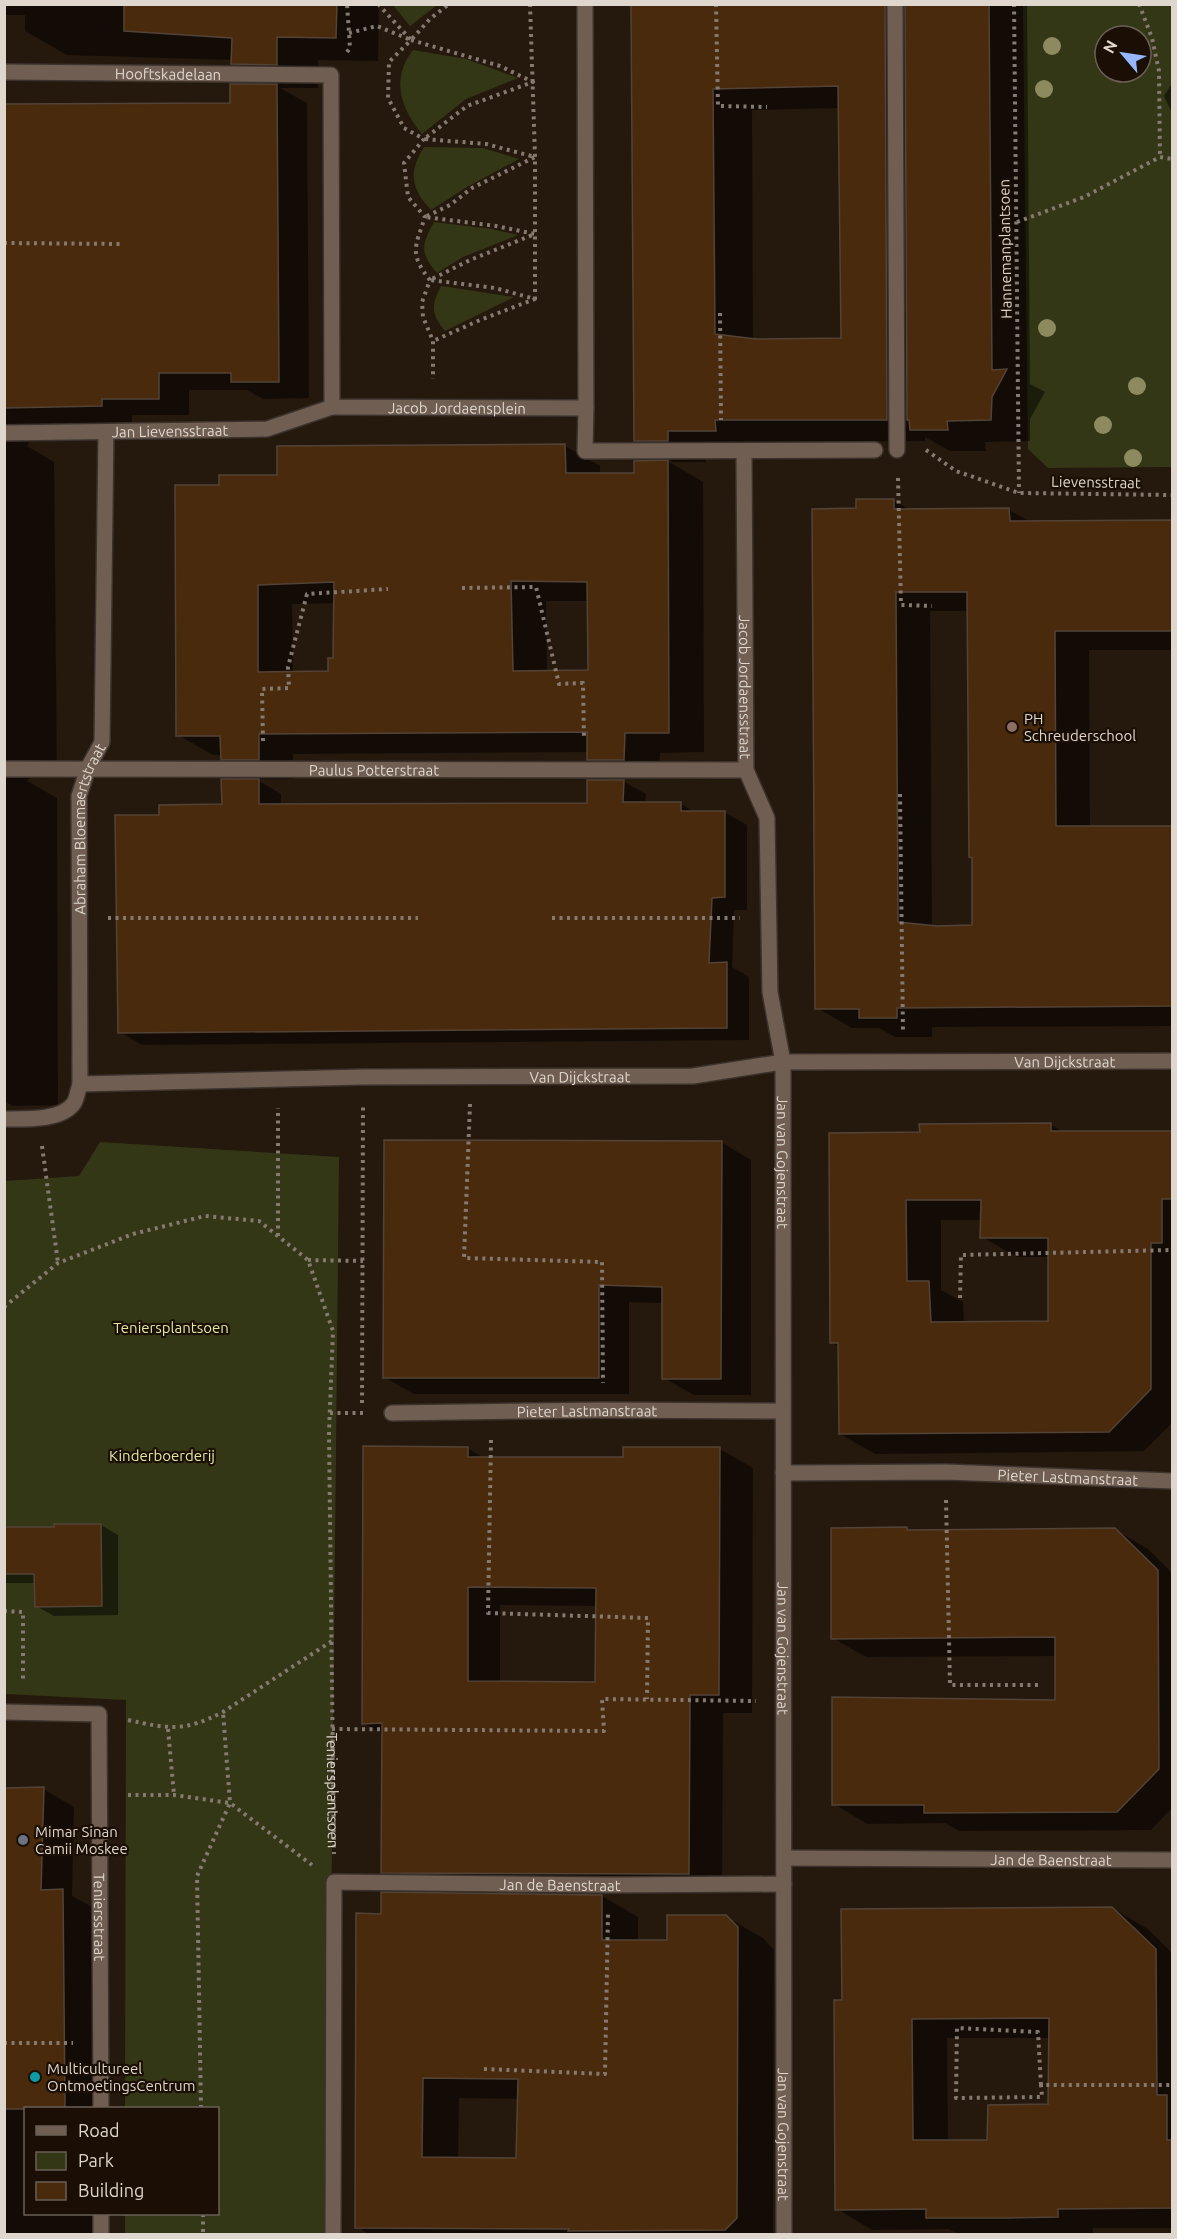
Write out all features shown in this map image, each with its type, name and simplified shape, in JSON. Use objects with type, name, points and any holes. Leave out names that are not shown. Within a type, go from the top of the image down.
[{"type":"street","points":[[585,4],[585,451],[875,450]]},
{"type":"street","points":[[895,4],[897,450]]},
{"type":"street","name":"Hooftskadelaan","points":[[4,72],[332,75]]},
{"type":"street","points":[[332,75],[332,407]]},
{"type":"street","name":"Jacob Jordaensplein","points":[[332,407],[586,408]]},
{"type":"street","name":"Jan Lievensstraat","points":[[4,433],[267,429],[332,407]]},
{"type":"street","name":"Abraham Bloemaertstraat","points":[[80,1084],[79,796],[88,768],[102,742],[106,432]]},
{"type":"street","name":"Jacob Jordaensstraat","points":[[744,451],[746,770],[767,818],[770,992],[783,1062]]},
{"type":"street","name":"Paulus Potterstraat","points":[[4,769],[746,770]]},
{"type":"street","name":"Van Dijckstraat","points":[[80,1084],[363,1077],[693,1076],[783,1062],[1173,1061]]},
{"type":"street","name":"Jan van Gojenstraat","points":[[783,1062],[784,2235]]},
{"type":"street","points":[[4,1119],[38,1119],[60,1113],[74,1104],[80,1084]]},
{"type":"street","name":"Pieter Lastmanstraat","points":[[392,1413],[603,1410],[783,1411]]},
{"type":"street","name":"Pieter Lastmanstraat","points":[[783,1473],[946,1472],[1173,1481]]},
{"type":"street","points":[[4,1712],[99,1714]]},
{"type":"street","name":"Teniersstraat","points":[[99,1714],[101,2107]]},
{"type":"street","name":"Jan de Baenstraat","points":[[784,1858],[1173,1860]]},
{"type":"street","points":[[333,2235],[334,1882]]},
{"type":"street","name":"Jan de Baenstraat","points":[[334,1882],[784,1884]]},
{"type":"street","points":[[101,2215],[101,2235]]},
{"type":"path","points":[[332,75],[350,48],[347,4]]},
{"type":"path","points":[[378,4],[411,40]]},
{"type":"path","points":[[449,4],[430,19],[389,62],[388,98],[404,128],[424,139],[486,144],[535,157]]},
{"type":"path","points":[[530,4],[535,157],[535,299]]},
{"type":"path","points":[[716,4],[718,106],[767,107]]},
{"type":"path","name":"Hannemanplantsoen","points":[[1014,4],[1019,493]]},
{"type":"path","points":[[1139,4],[1152,38],[1159,71],[1160,157]]},
{"type":"path","points":[[350,33],[377,26],[411,40],[500,66],[533,82]]},
{"type":"path","points":[[533,82],[467,106],[424,139],[404,163],[408,197],[426,217],[496,226],[535,234]]},
{"type":"path","points":[[535,157],[472,188],[450,205],[426,217],[414,249],[419,266],[430,280],[495,288],[535,299]]},
{"type":"path","points":[[1017,222],[1084,196],[1160,157],[1173,159]]},
{"type":"path","points":[[432,408],[433,341],[423,317],[422,302],[430,280],[470,260],[535,234]]},
{"type":"path","points":[[4,243],[121,244]]},
{"type":"path","points":[[433,341],[535,299]]},
{"type":"path","points":[[720,313],[721,451]]},
{"type":"path","points":[[932,606],[901,605],[897,450],[929,450],[956,471],[1019,493]]},
{"type":"path","name":"Lievensstraat","points":[[1019,493],[1173,495]]},
{"type":"path","points":[[462,588],[536,587],[559,684],[583,683],[584,769]]},
{"type":"path","points":[[263,769],[262,689],[290,688],[288,667],[307,594],[388,589]]},
{"type":"path","points":[[900,794],[903,1062]]},
{"type":"path","points":[[80,918],[418,918]]},
{"type":"path","points":[[552,918],[768,918]]},
{"type":"path","points":[[362,1413],[363,1077]]},
{"type":"path","points":[[471,1077],[464,1258],[602,1262],[603,1410]]},
{"type":"path","points":[[278,1079],[278,1236]]},
{"type":"path","points":[[38,1119],[58,1263]]},
{"type":"path","points":[[4,1307],[58,1263],[133,1234],[205,1216],[259,1221],[308,1260],[363,1261]]},
{"type":"path","points":[[960,1298],[961,1255],[1173,1250]]},
{"type":"path","name":"Teniersplantsoen","points":[[308,1260],[333,1331],[329,1432],[334,1882]]},
{"type":"path","points":[[492,1412],[488,1613],[648,1618],[647,1699]]},
{"type":"path","points":[[946,1472],[950,1685],[1040,1685]]},
{"type":"path","points":[[4,1611],[23,1612],[23,1712]]},
{"type":"path","points":[[99,1714],[168,1728],[206,1721],[223,1713],[333,1640]]},
{"type":"path","points":[[332,1729],[604,1731],[602,1699],[784,1702]]},
{"type":"path","points":[[201,2107],[197,1875],[230,1803],[223,1713]]},
{"type":"path","points":[[168,1728],[174,1795]]},
{"type":"path","points":[[100,1795],[174,1795],[230,1803],[334,1882]]},
{"type":"path","points":[[484,2069],[605,2074],[609,1885]]},
{"type":"path","points":[[957,2028],[1038,2032],[1041,2085],[1042,2097],[956,2098],[957,2028]]},
{"type":"path","points":[[4,2043],[101,2043]]},
{"type":"path","points":[[1041,2085],[1173,2085]]},
{"type":"path","points":[[203,2215],[203,2235]]},
{"type":"green space","points":[[393,5],[437,5],[410,26]]},
{"type":"green space","points":[[1023,5],[1172,5],[1172,467],[1048,468],[1028,449]]},
{"type":"green space","points":[[413,50],[466,59],[518,78],[466,99],[422,134],[408,114],[401,93],[402,71]]},
{"type":"green space","points":[[424,147],[483,148],[519,159],[467,187],[431,210],[419,195],[414,180],[416,164]]},
{"type":"green space","points":[[434,222],[492,229],[518,235],[463,257],[437,273],[424,249]]},
{"type":"green space","points":[[441,286],[514,297],[445,331],[434,309],[435,299]]},
{"type":"green space","name":"Teniersplantsoen","points":[[100,1142],[339,1157],[328,2234],[125,2234],[125,2215],[219,2215],[219,2107],[125,2107],[126,1700],[5,1694],[5,1181],[79,1176]]},
{"type":"building","points":[[124,4],[337,4],[336,38],[277,37],[277,65],[231,64],[232,38],[124,31]]},
{"type":"building","points":[[885,4],[887,420],[715,420],[716,431],[668,431],[668,441],[634,441],[631,5]],"holes":[[[838,86],[841,338],[756,339],[715,334],[713,89]]]},
{"type":"building","points":[[905,4],[989,4],[992,370],[1007,369],[992,397],[991,420],[947,421],[948,430],[910,430],[909,420],[907,420]]},
{"type":"building","points":[[230,84],[277,84],[279,382],[231,382],[231,373],[159,373],[159,399],[102,399],[102,406],[4,408],[4,104],[230,103]]},
{"type":"building","points":[[565,444],[566,473],[634,473],[634,461],[668,460],[669,733],[625,733],[624,760],[587,760],[587,732],[259,734],[259,760],[221,760],[220,736],[176,736],[175,485],[219,485],[219,475],[277,475],[277,446]],"holes":[[[511,581],[587,582],[588,670],[513,671]],[[334,582],[333,658],[328,658],[328,671],[258,672],[258,585]]]},
{"type":"building","points":[[856,499],[894,499],[894,509],[1009,508],[1010,521],[1173,520],[1173,631],[1055,631],[1056,826],[1173,826],[1173,1006],[897,1008],[897,1018],[859,1018],[859,1009],[815,1009],[812,509],[856,508]],"holes":[[[896,592],[967,592],[969,857],[972,858],[972,925],[937,926],[898,922]]]},
{"type":"building","points":[[221,779],[259,779],[259,804],[587,803],[587,780],[624,780],[623,802],[681,802],[681,811],[725,811],[725,897],[712,898],[709,963],[727,962],[727,1028],[118,1033],[115,815],[159,815],[159,805],[222,804]]},
{"type":"building","points":[[1051,1123],[1051,1131],[1173,1131],[1173,1199],[1162,1199],[1162,1243],[1151,1243],[1151,1389],[1109,1432],[839,1434],[838,1343],[830,1343],[829,1133],[920,1132],[919,1124]],"holes":[[[906,1200],[981,1200],[980,1238],[1048,1238],[1048,1321],[931,1322],[929,1281],[907,1281]]]},
{"type":"building","points":[[384,1140],[722,1141],[721,1379],[662,1379],[662,1287],[599,1285],[599,1378],[383,1378]]},
{"type":"building","points":[[363,1446],[468,1447],[468,1457],[623,1457],[623,1447],[720,1447],[719,1695],[690,1695],[689,1874],[381,1873],[382,1723],[362,1724]],"holes":[[[468,1587],[596,1588],[595,1682],[468,1681]]]},
{"type":"building","points":[[54,1524],[101,1524],[102,1606],[35,1607],[34,1574],[4,1574],[4,1527],[54,1527]]},
{"type":"building","points":[[907,1527],[907,1530],[1115,1528],[1158,1570],[1159,1769],[1117,1812],[924,1813],[924,1805],[832,1805],[832,1697],[1055,1700],[1055,1637],[831,1639],[831,1528]]},
{"type":"building","points":[[44,1787],[41,1890],[63,1889],[65,2107],[4,2109],[4,1788]]},
{"type":"building","points":[[381,1892],[602,1895],[602,1940],[667,1940],[667,1915],[726,1915],[738,1927],[737,2218],[725,2230],[568,2231],[569,2229],[355,2228],[356,1913],[381,1914]],"holes":[[[423,2078],[518,2079],[516,2158],[422,2157]]]},
{"type":"building","points":[[1112,1907],[1156,1949],[1157,2095],[1167,2095],[1167,2140],[1173,2140],[1173,2208],[1058,2209],[1058,2217],[1009,2218],[926,2218],[926,2209],[835,2210],[834,2000],[842,2000],[841,1909]],"holes":[[[1049,2018],[1048,2104],[988,2105],[987,2140],[913,2140],[912,2019]]]},
{"type":"place","name":"PH Schreuderschool","points":[[1012,727]]},
{"type":"place","name":"Mimar Sinan Camii Moskee","points":[[23,1840]]},
{"type":"place","name":"Multicultureel OntmoetingsCentrum","points":[[35,2077]]},
{"type":"park label","name":"Kinderboerderij","points":[[162,1455]]}]
